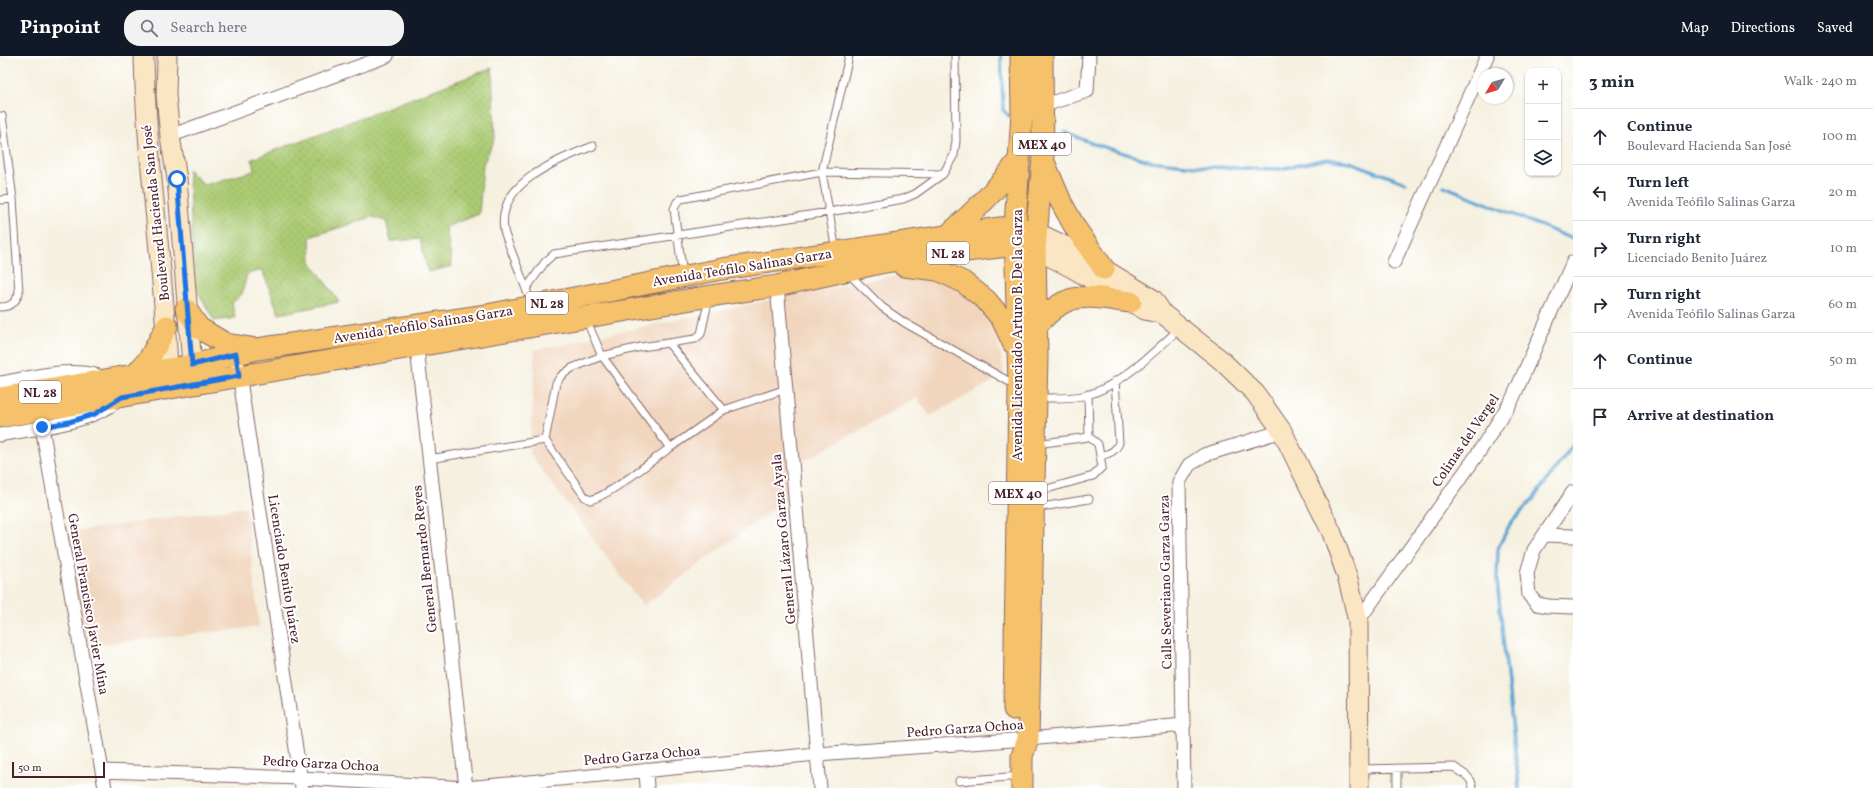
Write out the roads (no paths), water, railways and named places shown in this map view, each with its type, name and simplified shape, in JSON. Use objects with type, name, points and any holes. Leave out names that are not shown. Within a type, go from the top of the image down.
[{"type":"main road","name":"Boulevard Hacienda San José","points":[[144,56],[145,107],[166,326],[168,369]]},
{"type":"main road","name":"Boulevard Hacienda San José","points":[[167,56],[166,96],[170,136],[177,179],[186,309],[192,365]]},
{"type":"main road","name":"Avenida Licenciado Arturo B. De la Garza","points":[[1021,56],[1022,112],[1018,161],[1036,326],[1037,355],[1027,393],[1021,760]]},
{"type":"main road","name":"Avenida Licenciado Arturo B. De la Garza","points":[[1021,760],[1036,444],[1018,353],[1026,238],[1043,158],[1041,58]]},
{"type":"main road","points":[[149,159],[161,155],[174,158]]},
{"type":"main road","points":[[1043,158],[1061,202],[1076,229],[1104,269]]},
{"type":"main road","points":[[947,236],[977,210],[996,190],[1018,161]]},
{"type":"main road","points":[[152,184],[167,184],[177,179]]},
{"type":"main road","name":"Avenida Teófilo Salinas Garza","points":[[0,398],[81,394],[122,397],[239,376],[416,336],[487,315],[529,298],[947,236],[1026,238]]},
{"type":"main road","points":[[1026,238],[1071,249],[1153,299],[1163,314],[1221,360],[1255,393],[1282,431],[1332,533],[1348,579],[1358,621],[1359,788]]},
{"type":"main road","points":[[1026,238],[1072,268],[1131,302],[1146,310],[1163,314]]},
{"type":"main road","name":"Avenida Teófilo Salinas Garza","points":[[0,417],[81,394],[110,380],[136,374],[192,365],[257,349],[416,336],[585,317],[777,286],[880,263],[1026,238]]},
{"type":"main road","points":[[880,263],[938,270],[963,282],[986,300],[1002,319],[1018,353]]},
{"type":"main road","points":[[718,295],[722,269]]},
{"type":"main road","points":[[1036,326],[1053,310],[1067,301],[1082,298],[1095,298],[1131,302]]},
{"type":"main road","points":[[186,309],[199,328],[226,344],[257,349]]},
{"type":"main road","points":[[136,374],[149,359],[166,326]]},
{"type":"street","points":[[170,136],[387,56]]},
{"type":"street","points":[[1042,106],[1087,91],[1090,56]]},
{"type":"street","points":[[1394,262],[1487,56]]},
{"type":"street","name":"Colinas del Vergel","points":[[1358,621],[1477,455],[1512,400],[1573,262]]},
{"type":"street","name":"General Lázaro Garza Ayala","points":[[777,286],[820,788]]},
{"type":"street","name":"General Bernardo Reyes","points":[[416,336],[466,788]]},
{"type":"street","name":"Licenciado Benito Juárez","points":[[236,354],[302,783]]},
{"type":"street","points":[[0,383],[77,371],[97,374],[110,380]]},
{"type":"street","points":[[0,435],[69,422],[95,414],[122,397]]},
{"type":"street","name":"General Francisco Javier Mina","points":[[42,427],[105,788]]},
{"type":"street","name":"Calle Severiano Garza Garza","points":[[1184,788],[1179,482],[1188,465],[1204,455],[1282,431]]},
{"type":"street","points":[[1573,492],[1534,550],[1527,572],[1529,595],[1532,600],[1542,606],[1573,607]]},
{"type":"street","points":[[1544,535],[1573,536]]},
{"type":"street","name":"Pedro Garza Ochoa","points":[[102,771],[302,783],[466,788],[817,754],[1021,760],[1184,725]]},
{"type":"street","points":[[646,770],[647,788]]},
{"type":"lane","points":[[836,252],[822,172],[849,56]]},
{"type":"lane","points":[[529,298],[545,262],[554,254],[829,212],[903,199],[915,194],[943,174],[954,155],[956,141],[955,56]]},
{"type":"lane","points":[[0,116],[2,116],[13,199],[19,293],[15,303],[7,307],[0,307]]},
{"type":"lane","points":[[529,298],[504,230],[504,216],[510,199],[522,184],[548,164],[593,146]]},
{"type":"lane","points":[[683,276],[674,209],[677,202],[681,199],[822,172],[943,174]]},
{"type":"lane","points":[[0,200],[13,199]]},
{"type":"lane","points":[[846,270],[882,307],[905,323],[1027,393],[1088,394],[1105,388],[1156,350],[1181,328]]},
{"type":"lane","points":[[718,295],[701,334],[695,339],[690,341],[641,347],[602,356],[572,368],[558,380],[545,440],[585,497],[590,500],[597,498],[617,486],[724,410],[786,389]]},
{"type":"lane","points":[[585,317],[602,356],[670,448]]},
{"type":"lane","points":[[669,344],[724,410]]},
{"type":"lane","points":[[1101,456],[1117,449],[1119,443],[1115,382]]},
{"type":"lane","points":[[1088,394],[1089,437]]},
{"type":"lane","points":[[1034,501],[1093,476],[1102,467],[1098,444],[1089,437],[1036,444]]},
{"type":"lane","points":[[429,459],[545,440]]},
{"type":"lane","points":[[1034,501],[1089,499]]},
{"type":"lane","points":[[959,781],[1021,760]]},
{"type":"lane","points":[[1359,769],[1454,767],[1467,776],[1471,781],[1473,788]]},
{"type":"lane","points":[[1396,768],[1397,788]]},
{"type":"waterway","points":[[1001,56],[1003,110],[1009,116]]},
{"type":"waterway","points":[[1064,132],[1094,144],[1150,161],[1205,167],[1280,169],[1327,159],[1350,162],[1406,183]]},
{"type":"waterway","points":[[1444,186],[1573,239]]},
{"type":"waterway","points":[[1519,788],[1497,580],[1498,548],[1510,524],[1533,499],[1573,445]]}]
